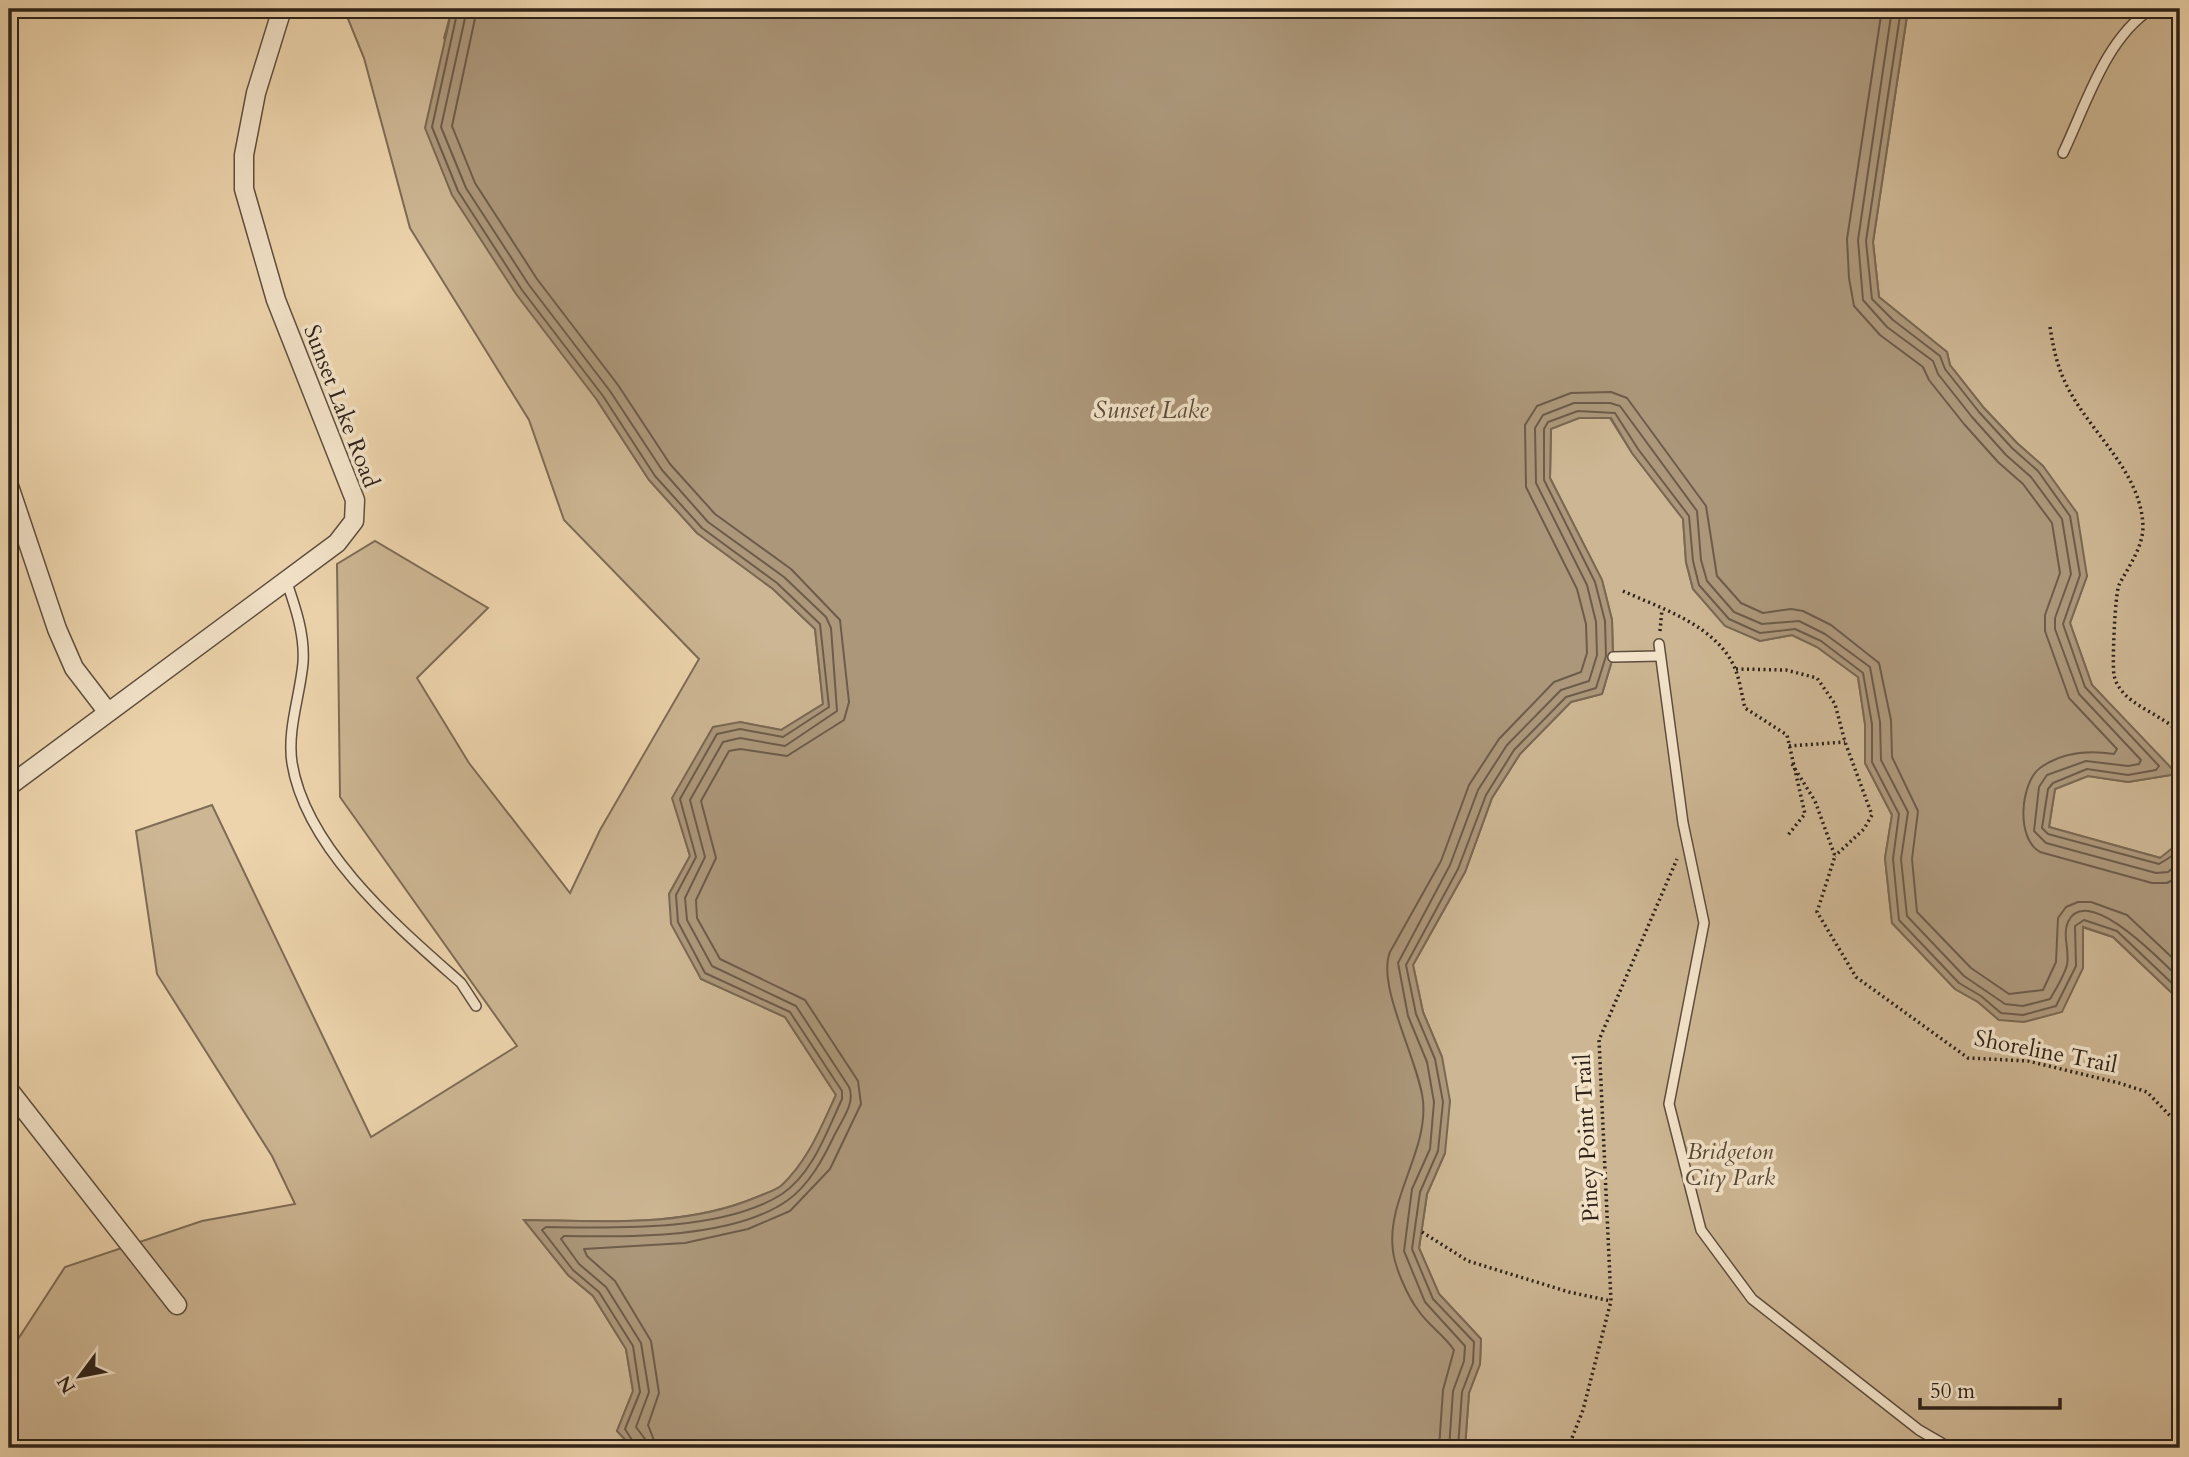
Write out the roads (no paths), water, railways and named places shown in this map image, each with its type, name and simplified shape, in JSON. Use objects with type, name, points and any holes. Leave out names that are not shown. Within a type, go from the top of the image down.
[{"type":"street","name":"Sunset Lake Road","points":[[9,786],[286,580],[347,533],[354,521],[355,500],[276,300],[244,190],[244,155],[256,93],[282,9]]},
{"type":"street","points":[[9,486],[57,629],[74,668],[107,711]]},
{"type":"street","points":[[9,1090],[177,1305]]},
{"type":"lane","points":[[2063,153],[2108,59],[2136,19],[2151,9]]},
{"type":"lane","points":[[286,580],[299,617],[303,662],[294,712],[292,763],[309,812],[339,863],[461,983],[476,1006]]},
{"type":"lane","points":[[1659,644],[1686,838],[1704,923],[1669,1104],[1701,1230],[1752,1299],[1919,1430],[1951,1448]]},
{"type":"lane","points":[[1613,657],[1659,656]]},
{"type":"water","name":"Sunset Lake","points":[[452,9],[1908,9],[1873,242],[1879,297],[1947,352],[1950,365],[1984,408],[2043,466],[2077,513],[2087,576],[2070,623],[2092,685],[2177,774],[2128,782],[2088,776],[2055,789],[2049,827],[2160,858],[2180,842],[2180,1015],[2172,993],[2113,937],[2083,927],[2083,968],[2062,1012],[2024,1022],[1999,1020],[1978,1002],[1955,989],[1892,923],[1885,858],[1892,815],[1865,763],[1865,724],[1858,677],[1817,647],[1792,635],[1760,641],[1725,626],[1693,589],[1686,562],[1683,519],[1632,453],[1611,418],[1579,418],[1551,429],[1550,478],[1602,580],[1612,620],[1613,657],[1602,694],[1571,702],[1520,754],[1492,798],[1465,872],[1413,965],[1423,1012],[1442,1057],[1450,1101],[1445,1153],[1427,1194],[1419,1248],[1439,1294],[1481,1339],[1480,1364],[1469,1393],[1465,1448],[633,1448],[617,1431],[633,1391],[626,1349],[593,1296],[568,1275],[524,1220],[642,1220],[701,1214],[729,1207],[781,1186],[799,1166],[819,1131],[836,1095],[785,1017],[701,979],[671,924],[669,894],[690,856],[672,798],[713,727],[740,722],[781,730],[823,704],[815,629],[773,589],[697,533],[649,480],[597,400],[516,294],[452,195],[425,128]]},
{"type":"park label","name":"Bridgeton City Park","points":[[1730,1164]]}]
